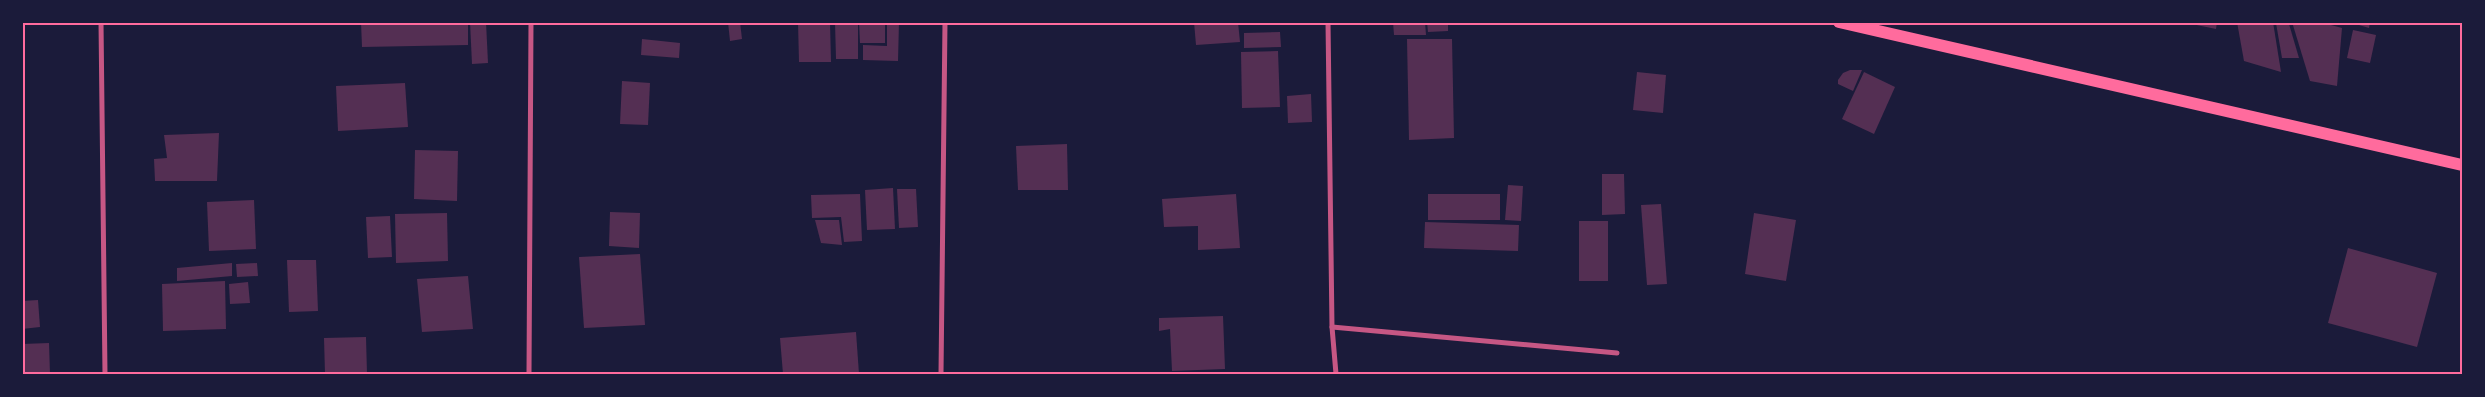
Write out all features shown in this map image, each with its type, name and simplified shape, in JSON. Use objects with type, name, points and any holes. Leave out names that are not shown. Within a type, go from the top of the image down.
[{"type":"main road","points":[[1838,22],[2462,165]]},
{"type":"street","points":[[101,22],[105,374]]},
{"type":"street","points":[[529,374],[531,22]]},
{"type":"street","points":[[941,374],[945,22]]},
{"type":"street","points":[[1328,22],[1332,326],[1336,374]]},
{"type":"street","points":[[1332,326],[1617,353]]},
{"type":"building","points":[[361,22],[468,22],[468,45],[362,47]]},
{"type":"building","points":[[470,22],[486,22],[488,63],[472,64]]},
{"type":"building","points":[[728,22],[740,22],[742,39],[730,41]]},
{"type":"building","points":[[798,22],[830,22],[831,62],[799,62]]},
{"type":"building","points":[[835,22],[858,22],[858,59],[836,59]]},
{"type":"building","points":[[859,22],[885,22],[885,43],[860,43]]},
{"type":"building","points":[[887,22],[899,22],[898,61],[863,60],[863,45],[887,46]]},
{"type":"building","points":[[1194,22],[1238,22],[1240,42],[1196,45]]},
{"type":"building","points":[[1393,22],[1425,22],[1426,35],[1394,35]]},
{"type":"building","points":[[1427,22],[1448,22],[1448,31],[1428,32]]},
{"type":"building","points":[[2182,22],[2217,22],[2216,29]]},
{"type":"building","points":[[2237,22],[2273,22],[2281,72],[2244,61]]},
{"type":"building","points":[[2292,22],[2320,22],[2342,28],[2337,86],[2310,81]]},
{"type":"building","points":[[2349,22],[2370,22],[2369,28]]},
{"type":"building","points":[[2276,23],[2289,24],[2299,58],[2282,58]]},
{"type":"building","points":[[2353,30],[2376,35],[2370,63],[2347,58]]},
{"type":"building","points":[[1280,32],[1281,47],[1244,48],[1244,33]]},
{"type":"building","points":[[642,39],[680,43],[679,58],[641,55]]},
{"type":"building","points":[[1407,39],[1452,39],[1454,138],[1409,140]]},
{"type":"building","points":[[1278,51],[1280,107],[1242,108],[1241,52]]},
{"type":"building","points":[[1850,70],[1862,70],[1853,91],[1838,84],[1838,80],[1843,73]]},
{"type":"building","points":[[1637,72],[1666,75],[1663,113],[1633,110]]},
{"type":"building","points":[[1864,72],[1895,87],[1874,134],[1842,119]]},
{"type":"building","points":[[622,81],[650,83],[648,125],[620,124]]},
{"type":"building","points":[[405,83],[408,127],[338,131],[336,86]]},
{"type":"building","points":[[1311,94],[1312,122],[1288,123],[1287,96]]},
{"type":"building","points":[[219,133],[217,181],[155,181],[154,159],[167,158],[164,135]]},
{"type":"building","points":[[1067,144],[1068,190],[1018,190],[1016,146]]},
{"type":"building","points":[[415,150],[458,151],[457,201],[414,199]]},
{"type":"building","points":[[1602,174],[1624,174],[1625,214],[1602,215]]},
{"type":"building","points":[[1508,185],[1523,186],[1521,221],[1505,220]]},
{"type":"building","points":[[893,188],[895,229],[867,230],[865,190]]},
{"type":"building","points":[[897,189],[916,189],[918,227],[899,228]]},
{"type":"building","points":[[860,194],[862,241],[844,242],[841,217],[812,218],[811,195]]},
{"type":"building","points":[[1236,194],[1240,248],[1198,250],[1198,226],[1164,227],[1162,199]]},
{"type":"building","points":[[1428,194],[1500,194],[1500,220],[1428,220]]},
{"type":"building","points":[[254,200],[256,249],[209,251],[207,202]]},
{"type":"building","points":[[1661,204],[1667,284],[1647,285],[1641,205]]},
{"type":"building","points":[[610,212],[640,213],[639,248],[609,246]]},
{"type":"building","points":[[447,213],[448,261],[396,263],[395,214]]},
{"type":"building","points":[[1754,213],[1796,220],[1786,281],[1745,274]]},
{"type":"building","points":[[390,216],[392,257],[368,258],[366,217]]},
{"type":"building","points":[[815,220],[839,220],[842,245],[821,243]]},
{"type":"building","points":[[1579,221],[1608,221],[1608,281],[1579,281]]},
{"type":"building","points":[[1425,222],[1519,225],[1518,251],[1424,248]]},
{"type":"building","points":[[2348,248],[2437,273],[2417,347],[2328,323]]},
{"type":"building","points":[[640,254],[645,325],[584,328],[579,257]]},
{"type":"building","points":[[287,260],[316,260],[318,311],[289,312]]},
{"type":"building","points":[[232,263],[232,276],[177,281],[177,268]]},
{"type":"building","points":[[257,263],[258,276],[237,277],[236,264]]},
{"type":"building","points":[[468,276],[473,329],[422,332],[417,279]]},
{"type":"building","points":[[225,281],[226,329],[163,331],[162,284]]},
{"type":"building","points":[[248,282],[250,303],[230,304],[229,284]]},
{"type":"building","points":[[38,300],[40,327],[22,329],[22,301]]},
{"type":"building","points":[[1223,316],[1225,369],[1172,371],[1170,329],[1159,331],[1159,318]]},
{"type":"building","points":[[856,332],[859,374],[783,374],[780,338]]},
{"type":"building","points":[[366,337],[367,374],[325,374],[324,338]]},
{"type":"building","points":[[49,343],[50,374],[22,374],[22,344]]}]
